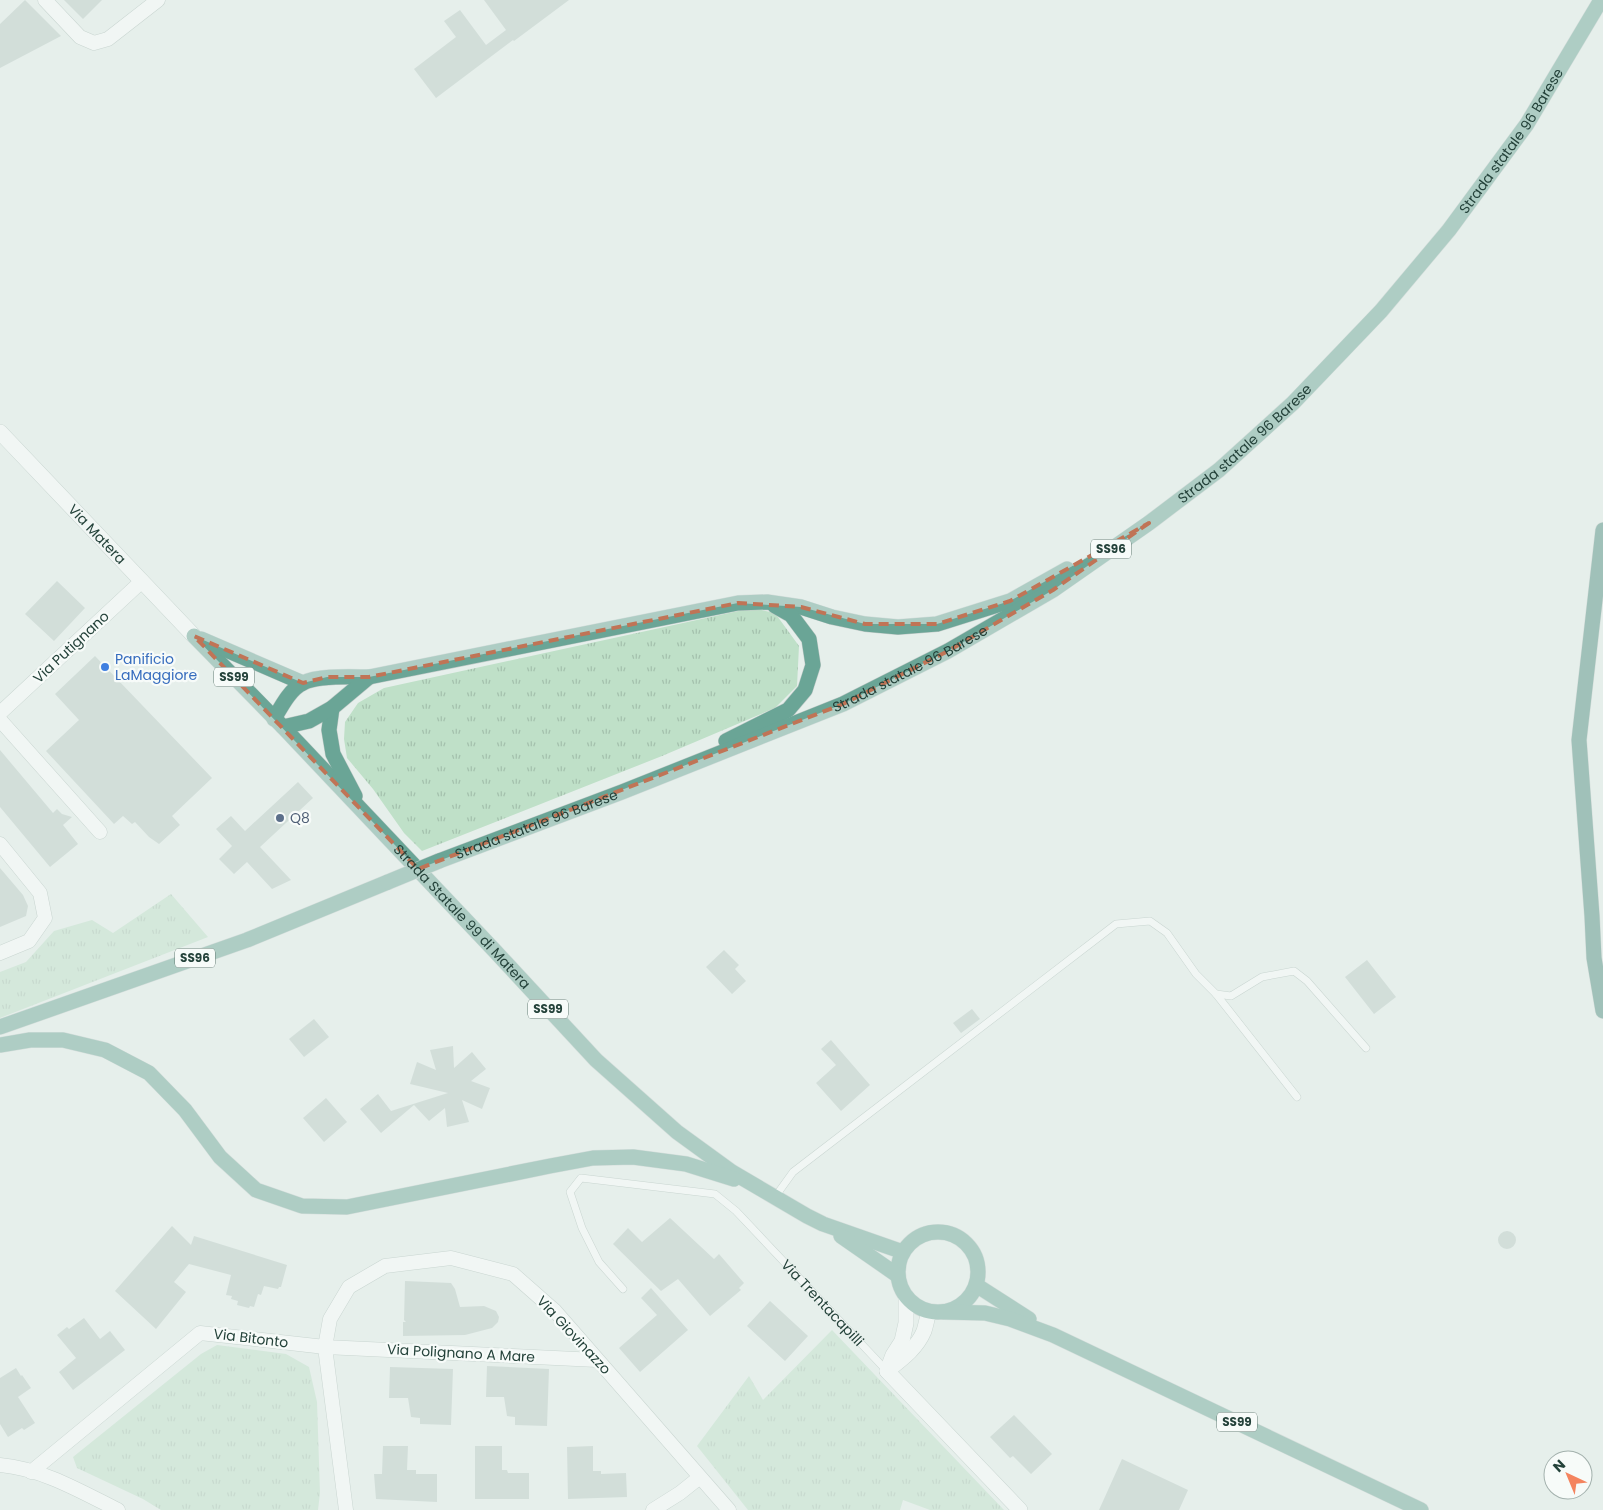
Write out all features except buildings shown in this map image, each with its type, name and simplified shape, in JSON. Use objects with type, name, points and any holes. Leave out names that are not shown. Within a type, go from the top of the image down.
[{"type":"highway","points":[[1603,530],[1579,740],[1594,958],[1603,1011]]},
{"type":"main road","name":"Strada statale 96 Barese","points":[[0,1027],[247,940],[439,861],[622,792],[843,704],[948,651],[1053,590],[1149,523],[1219,470],[1278,417],[1382,312],[1449,230],[1527,124],[1601,0]]},
{"type":"main road","points":[[369,677],[332,708],[309,722],[278,723],[284,700],[303,683],[327,677],[369,677],[738,603],[767,602],[801,607],[832,617],[865,624],[898,627],[937,624],[1010,601],[1149,523]]},
{"type":"main road","points":[[622,792],[788,710],[805,690],[813,666],[809,639],[791,616],[767,602]]},
{"type":"main road","points":[[194,636],[303,683]]},
{"type":"main road","name":"Strada Statale 99 di Matera","points":[[194,636],[364,812],[596,1060],[699,1149],[751,1184],[824,1224],[897,1275]]},
{"type":"main road","points":[[332,708],[329,730],[333,754],[364,812]]},
{"type":"main road","points":[[0,1045],[30,1040],[63,1040],[105,1050],[149,1073],[185,1110],[220,1157],[256,1190],[302,1206],[346,1207],[593,1158],[634,1157],[686,1164],[751,1184]]},
{"type":"main road","name":"Strada Statale 99 di Matera","points":[[824,1224],[903,1252]]},
{"type":"main road","points":[[935,1231],[948,1233],[960,1238],[970,1247],[976,1258],[978,1272],[976,1284],[971,1294],[964,1303],[954,1309],[936,1312],[912,1304],[900,1286],[897,1275],[898,1263],[903,1252],[911,1242],[922,1234],[935,1231]]},
{"type":"main road","name":"SS99","points":[[976,1284],[1053,1335]]},
{"type":"main road","name":"SS99","points":[[936,1312],[985,1313],[1053,1335],[1421,1510]]},
{"type":"street","points":[[45,0],[80,38],[94,43],[108,39],[158,0]]},
{"type":"street","name":"Via Matera","points":[[0,432],[194,636]]},
{"type":"street","name":"Via Putignano","points":[[0,713],[142,581]]},
{"type":"street","points":[[0,720],[100,832]]},
{"type":"street","points":[[0,844],[40,893],[45,918],[29,941],[0,953]]},
{"type":"street","name":"Via Giovinazzo","points":[[325,1347],[330,1319],[349,1287],[385,1266],[450,1258],[513,1274],[555,1311],[729,1510]]},
{"type":"street","points":[[887,1371],[893,1355],[902,1341],[906,1323],[906,1297]]},
{"type":"street","points":[[887,1371],[904,1358],[916,1344],[936,1312]]},
{"type":"street","name":"Via Bitonto","points":[[31,1472],[200,1332],[325,1347]]},
{"type":"street","points":[[325,1347],[346,1510]]},
{"type":"street","name":"Via Polignano A Mare","points":[[325,1347],[597,1360]]},
{"type":"street","name":"Via Trentacapilli","points":[[887,1371],[1020,1510]]},
{"type":"street","points":[[0,1465],[12,1466],[56,1478],[118,1510]]},
{"type":"street","points":[[653,1510],[680,1493],[700,1477]]},
{"type":"lane","points":[[774,1197],[793,1172],[1116,924],[1150,921],[1167,933],[1196,974],[1216,994],[1297,1097]]},
{"type":"lane","points":[[1216,994],[1231,996],[1262,978],[1294,971],[1307,981],[1366,1048]]},
{"type":"lane","name":"Via Trentacapilli","points":[[623,1289],[598,1262],[582,1228],[570,1192],[580,1178],[714,1194],[736,1211],[887,1371]]},
{"type":"highlighted area","points":[[1149,523],[1053,590],[948,651],[843,704],[418,869],[194,636],[303,683],[327,677],[369,677],[738,603],[801,607],[865,624],[937,624],[1010,601]]},
{"type":"green space","points":[[752,608],[775,613],[799,646],[797,686],[775,708],[662,756],[422,851],[404,833],[373,789],[347,758],[344,739],[345,722],[358,703],[384,688]]},
{"type":"green space","points":[[171,894],[208,937],[0,1018],[0,972],[26,962],[54,931],[92,920],[113,933]]},
{"type":"green space","points":[[832,1330],[1004,1510],[930,1510],[903,1500],[900,1510],[748,1510],[697,1446],[749,1376],[763,1400]]},
{"type":"green space","points":[[217,1345],[286,1354],[309,1367],[317,1402],[320,1493],[318,1510],[161,1510],[143,1499],[77,1468],[73,1457],[201,1354]]},
{"type":"place","name":"Panificio LaMaggiore","points":[[105,667]]},
{"type":"place","name":"Q8","points":[[280,818]]}]
